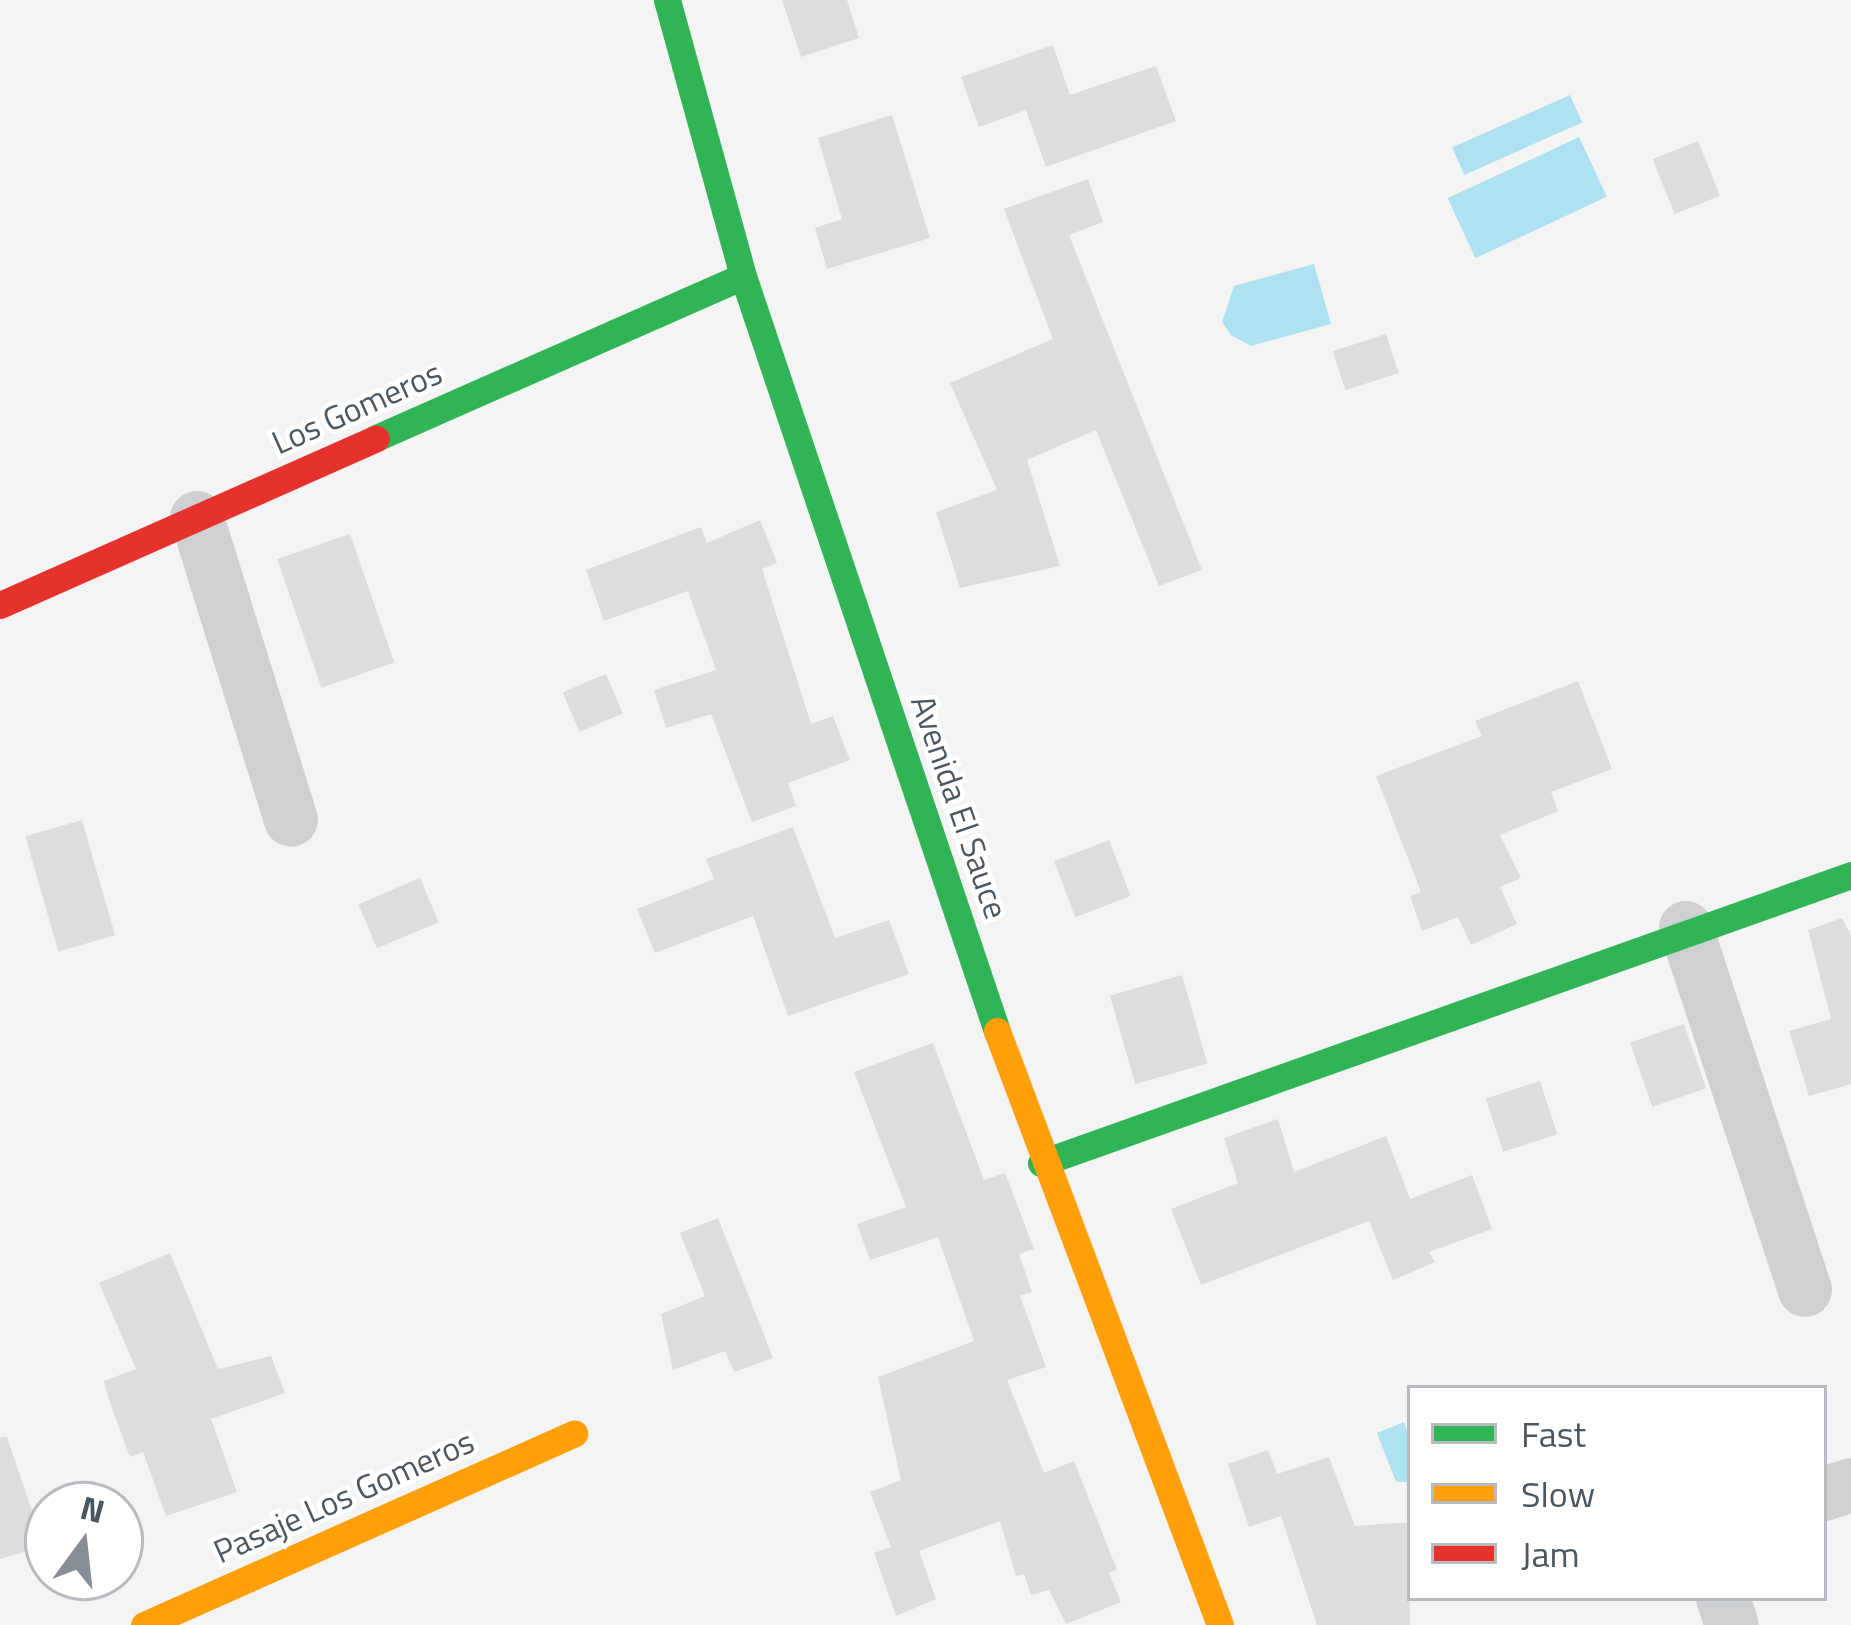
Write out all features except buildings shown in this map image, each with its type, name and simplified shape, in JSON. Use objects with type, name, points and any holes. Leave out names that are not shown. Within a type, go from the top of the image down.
[{"type":"street","name":"Avenida El Sauce","points":[[667,0],[743,276],[1041,1163],[1220,1625]]},
{"type":"street","name":"Los Gomeros","points":[[0,604],[743,276]]},
{"type":"street","points":[[197,518],[291,820]]},
{"type":"street","points":[[1041,1163],[1686,928],[1851,875]]},
{"type":"street","points":[[1686,928],[1805,1290]]},
{"type":"street","name":"Pasaje Los Gomeros","points":[[144,1625],[574,1434]]},
{"type":"water","points":[[1570,95],[1582,122],[1464,175],[1452,147]]},
{"type":"water","points":[[1579,137],[1607,197],[1475,258],[1448,198]]},
{"type":"water","points":[[1314,264],[1331,324],[1251,346],[1231,335],[1222,322],[1234,286]]},
{"type":"water","points":[[1404,1422],[1407,1482],[1396,1482],[1377,1433]]},
{"type":"traffic: fast","points":[[667,0],[743,276],[997,1031]]},
{"type":"traffic: fast","points":[[376,438],[743,276]]},
{"type":"traffic: fast","points":[[1041,1163],[1851,875]]},
{"type":"traffic: slow","points":[[997,1031],[1220,1625]]},
{"type":"traffic: slow","points":[[144,1625],[574,1434]]},
{"type":"traffic: jam","points":[[0,605],[376,438]]}]
